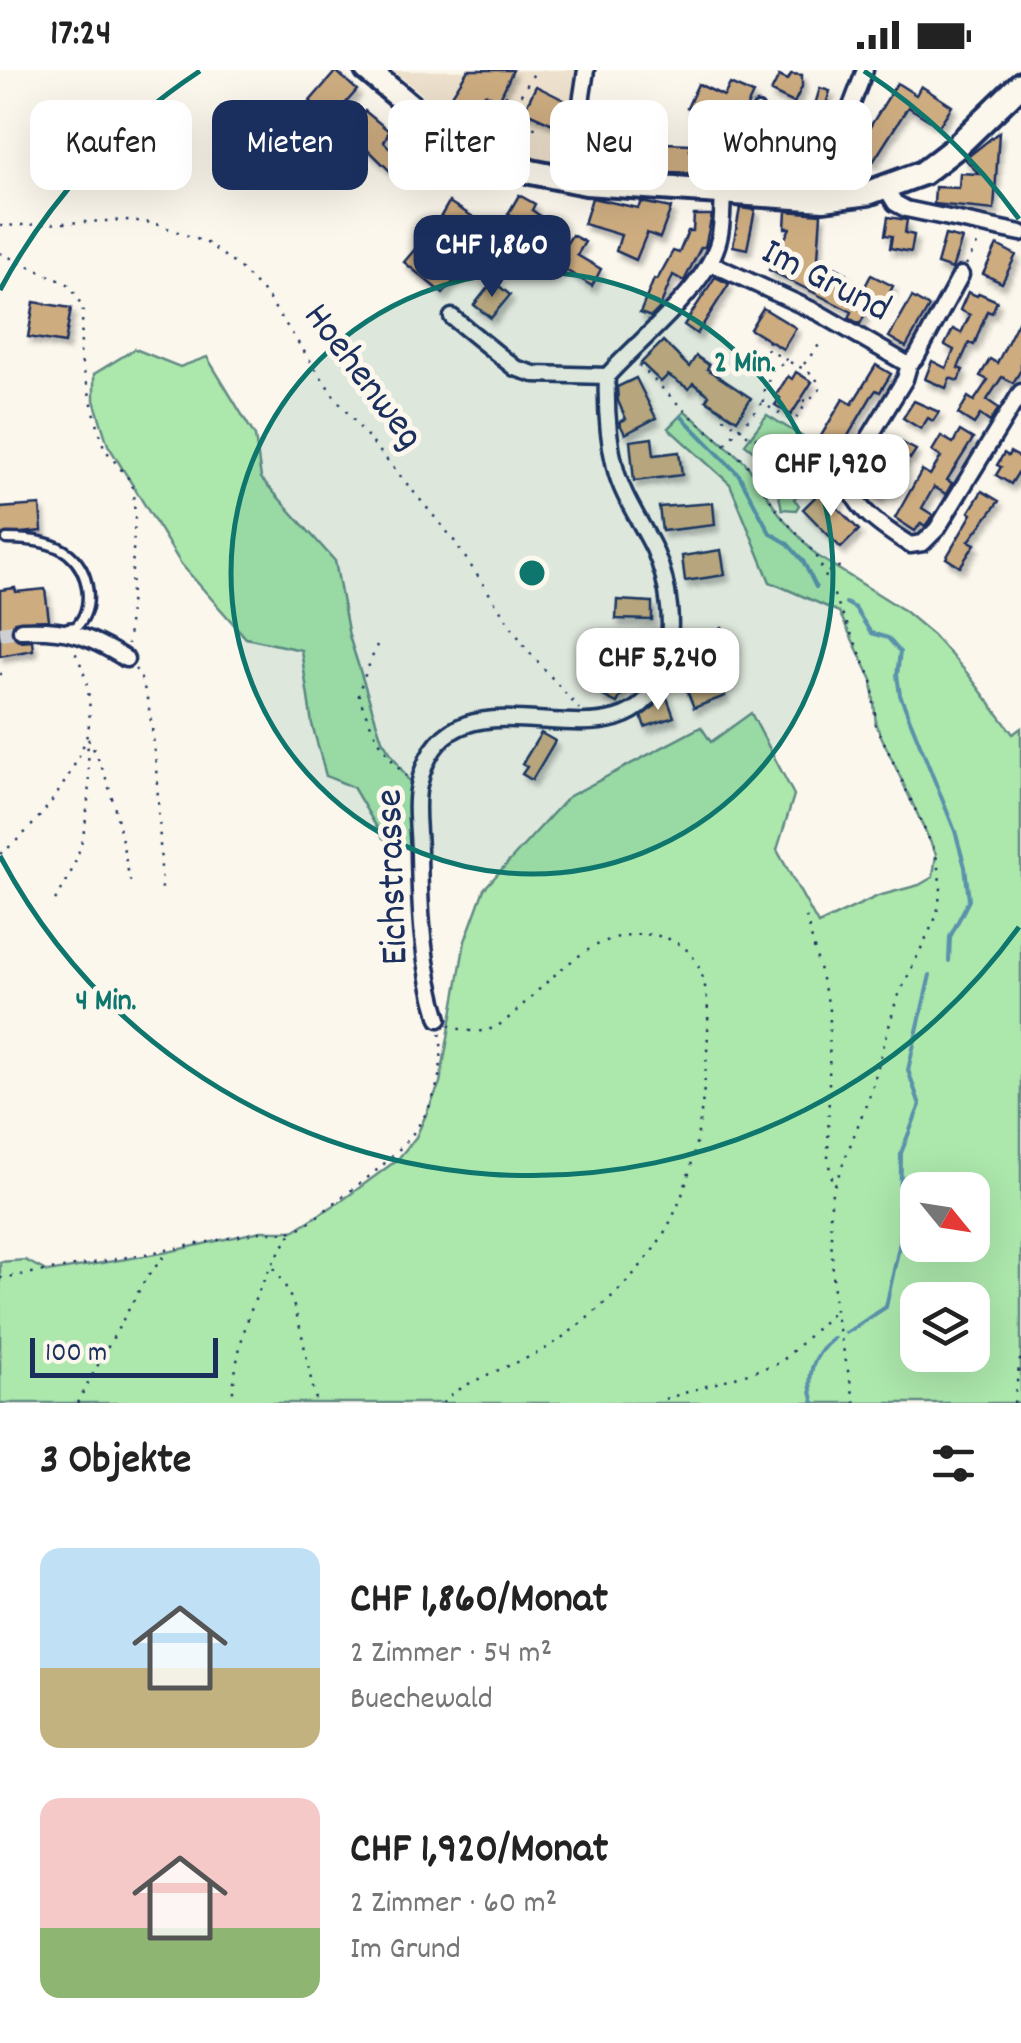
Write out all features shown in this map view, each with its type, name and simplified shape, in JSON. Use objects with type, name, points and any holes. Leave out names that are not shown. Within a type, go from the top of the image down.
[{"type":"main road","points":[[367,70],[425,118],[471,145],[550,176]]},
{"type":"main road","points":[[668,188],[824,198],[886,188],[937,164],[1021,84]]},
{"type":"street","points":[[582,100],[586,70]]},
{"type":"street","points":[[824,198],[846,114],[864,70]]},
{"type":"street","points":[[886,188],[895,204],[906,208],[1021,233]]},
{"type":"street","points":[[452,317],[515,368],[534,374],[607,376],[671,311],[710,263],[720,238],[715,192]]},
{"type":"street","name":"Im Grund","points":[[710,263],[819,313],[909,365]]},
{"type":"street","name":"Im Grund","points":[[960,275],[918,356],[909,365],[905,379],[849,471],[847,484],[852,496],[888,531],[910,545],[923,543],[937,529],[1021,392]]},
{"type":"street","name":"Eichstrasse","points":[[439,1019],[421,929],[418,788],[428,757],[440,740],[474,720],[590,722],[618,718],[650,695],[664,668],[670,625],[666,586],[655,552],[615,467],[607,376]]},
{"type":"street","points":[[20,630],[54,628],[84,634],[126,660]]},
{"type":"lane","points":[[7,539],[28,538],[48,544],[68,553],[79,568],[88,587],[83,620],[76,627],[54,628]]},
{"type":"path","points":[[517,100],[536,70]]},
{"type":"path","points":[[530,137],[539,118]]},
{"type":"path","name":"Hoehenweg","points":[[0,226],[129,220],[154,223],[207,243],[240,268],[266,295],[336,399],[462,551],[526,647],[590,722]]},
{"type":"path","points":[[960,275],[986,226]]},
{"type":"path","points":[[0,253],[70,285],[82,308],[80,356],[104,448],[132,484],[135,515],[126,660],[140,674],[149,712],[162,889]]},
{"type":"path","points":[[802,365],[823,340]]},
{"type":"path","points":[[762,403],[791,420],[796,419],[820,389],[818,378],[802,365],[765,348],[769,341]]},
{"type":"path","points":[[628,354],[756,474],[781,516],[816,555],[872,680],[876,725],[936,854],[941,888],[937,915],[896,1001],[871,1092],[834,1187],[830,1216],[836,1311],[855,1403]]},
{"type":"path","points":[[726,445],[766,398],[764,388],[777,367],[788,361]]},
{"type":"path","points":[[802,399],[807,402]]},
{"type":"path","points":[[722,410],[719,414],[751,439],[760,437]]},
{"type":"path","points":[[826,573],[840,566]]},
{"type":"path","points":[[54,628],[76,654],[84,674],[90,765],[81,851],[67,884],[55,900]]},
{"type":"path","points":[[377,645],[358,693],[370,726],[387,755],[418,788]]},
{"type":"path","points":[[0,854],[31,826],[87,738]]},
{"type":"path","points":[[87,738],[97,755],[116,814],[130,881],[126,888]]},
{"type":"path","points":[[806,917],[830,1010],[828,1161],[834,1187]]},
{"type":"path","points":[[439,1019],[465,1031],[492,1028],[586,952],[614,938],[641,935],[664,936],[680,943],[694,956],[702,972],[707,1002],[704,1102],[681,1197],[663,1233],[617,1290],[550,1346],[458,1390],[443,1403]]},
{"type":"path","points":[[232,1403],[242,1332],[261,1286],[293,1231],[398,1154],[428,1110],[440,1076],[439,1019]]},
{"type":"path","points":[[0,1278],[168,1252],[261,1231],[293,1231]]},
{"type":"path","points":[[77,1403],[146,1278],[168,1252]]},
{"type":"path","points":[[272,1267],[286,1286],[301,1324],[317,1403]]},
{"type":"path","points":[[665,1399],[780,1363],[836,1311]]},
{"type":"path","points":[[1014,1403],[1021,1353]]},
{"type":"shaded area","points":[[579,70],[574,100],[550,100],[550,165],[530,157],[530,100],[430,100],[393,71]]},
{"type":"green space","points":[[135,349],[180,367],[207,357],[255,436],[261,478],[335,561],[349,636],[382,740],[417,793],[416,852],[383,838],[353,787],[326,776],[312,724],[301,650],[246,638],[181,564],[108,445],[94,400],[94,374]]},
{"type":"green space","points":[[685,411],[745,462],[781,516],[816,555],[902,609],[933,635],[1013,734],[1021,728],[1021,1403],[0,1403],[0,1262],[25,1260],[48,1272],[168,1252],[261,1231],[293,1231],[397,1160],[416,1137],[440,1083],[465,941],[484,889],[568,797],[701,727],[711,742],[751,713],[794,795],[777,850],[818,924],[878,896],[933,877],[936,854],[876,725],[872,680],[839,612],[770,582],[730,484],[668,428]]},
{"type":"green space","points":[[767,415],[806,439],[791,463],[811,480],[794,499],[799,505],[796,510],[782,509],[772,465],[745,444]]},
{"type":"building","points":[[468,70],[513,70],[499,100],[485,94],[482,100],[449,100]]},
{"type":"building","points":[[336,71],[357,90],[348,100],[311,100]]},
{"type":"building","points":[[791,74],[802,75],[802,87],[796,100],[771,92],[779,76],[788,80]]},
{"type":"building","points":[[897,83],[916,95],[921,86],[952,106],[939,126],[908,107],[873,162],[872,123]]},
{"type":"building","points":[[698,84],[724,96],[730,84],[753,94],[750,100],[691,100]]},
{"type":"building","points":[[536,86],[564,100],[550,100],[550,123],[530,114],[529,100]]},
{"type":"building","points":[[820,88],[830,91],[827,100],[816,100]]},
{"type":"building","points":[[368,114],[388,130],[384,142],[388,146],[388,169],[368,150]]},
{"type":"building","points":[[999,132],[994,210],[934,204],[935,187],[959,188],[960,173],[979,174],[965,159]]},
{"type":"building","points":[[668,143],[688,144],[688,174],[668,173]]},
{"type":"building","points":[[519,195],[535,204],[532,210],[539,215],[525,238],[511,229],[517,219],[508,214]]},
{"type":"building","points":[[592,198],[638,208],[641,202],[671,208],[660,238],[647,233],[636,260],[616,251],[621,235],[584,224]]},
{"type":"building","points":[[449,202],[491,228],[483,242],[492,248],[487,258],[476,255],[438,221]]},
{"type":"building","points":[[740,208],[755,210],[747,249],[733,246]]},
{"type":"building","points":[[786,211],[821,214],[818,258],[846,273],[842,281],[862,292],[871,275],[893,286],[882,308],[871,303],[860,324],[849,318],[852,312],[769,270],[790,228],[785,228]]},
{"type":"building","points":[[694,215],[712,215],[705,247],[701,247],[684,281],[673,275],[659,309],[651,317],[640,313],[654,279],[657,280],[673,251],[679,253],[688,231],[693,231]]},
{"type":"building","points":[[888,217],[907,220],[905,233],[914,235],[911,252],[890,248],[892,236],[885,235]]},
{"type":"building","points":[[572,235],[585,242],[577,255],[601,269],[592,286],[554,263]]},
{"type":"building","points":[[945,235],[962,239],[952,269],[937,264]]},
{"type":"building","points":[[422,241],[461,273],[443,294],[404,262]]},
{"type":"building","points":[[997,245],[1016,255],[1002,283],[983,274]]},
{"type":"building","points":[[715,277],[729,284],[697,334],[684,325]]},
{"type":"building","points":[[493,281],[510,295],[491,318],[474,305]]},
{"type":"building","points":[[968,292],[997,301],[992,313],[987,311],[974,345],[969,343],[958,368],[963,370],[958,381],[950,378],[946,388],[925,379],[932,361],[946,368],[954,350],[945,345],[953,329],[961,333],[970,315],[960,310]]},
{"type":"building","points":[[912,297],[929,307],[906,347],[889,337]]},
{"type":"building","points":[[34,302],[71,308],[65,343],[28,337]]},
{"type":"building","points":[[763,308],[796,328],[783,349],[750,329]]},
{"type":"building","points":[[1021,316],[1021,370],[1013,383],[1002,377],[987,400],[999,408],[990,422],[980,415],[974,424],[958,414],[968,397],[974,401],[988,380],[980,376],[990,359],[997,363]]},
{"type":"building","points":[[663,341],[689,367],[696,356],[709,365],[707,369],[751,398],[737,420],[706,400],[709,395],[693,383],[689,389],[668,375],[661,382],[641,363]]},
{"type":"building","points":[[876,365],[891,374],[880,392],[876,390],[871,397],[832,463],[812,451],[843,399],[852,404]]},
{"type":"building","points":[[796,372],[812,382],[791,415],[775,405],[780,398],[776,395],[788,376],[792,379]]},
{"type":"building","points":[[636,378],[656,418],[625,434],[619,422],[626,419],[617,387]]},
{"type":"building","points":[[914,401],[939,412],[933,421],[928,418],[921,429],[903,418]]},
{"type":"building","points":[[960,431],[973,439],[947,480],[952,483],[946,494],[934,487],[922,508],[933,515],[915,531],[895,518],[922,470],[930,475],[941,457],[932,451],[941,436],[953,443]]},
{"type":"building","points":[[891,437],[916,450],[910,459],[906,456],[891,479],[896,483],[890,492],[885,488],[879,498],[861,485],[870,470],[877,474],[887,457],[881,453]]},
{"type":"building","points":[[652,438],[654,455],[679,452],[682,475],[634,481],[630,441]]},
{"type":"building","points":[[1010,452],[1021,458],[1021,468],[1011,484],[996,475],[1004,453],[1008,456]]},
{"type":"building","points":[[821,491],[859,530],[841,548],[803,509]]},
{"type":"building","points":[[982,491],[999,501],[969,541],[975,544],[960,567],[946,558]]},
{"type":"building","points":[[713,503],[715,525],[662,531],[659,507]]},
{"type":"building","points":[[40,505],[42,531],[0,535],[0,508]]},
{"type":"building","points":[[721,550],[725,575],[685,581],[682,556]]},
{"type":"building","points":[[15,588],[16,592],[45,589],[49,620],[15,622],[10,629],[13,636],[20,641],[32,640],[33,650],[0,656],[0,590]]},
{"type":"building","points":[[617,600],[652,602],[652,620],[616,619]]},
{"type":"building","points":[[722,628],[734,645],[718,656],[692,658],[691,639],[708,638]]},
{"type":"building","points":[[632,668],[642,673],[633,690],[626,686],[617,703],[601,695],[614,671],[627,678]]},
{"type":"building","points":[[700,682],[703,689],[720,682],[725,696],[694,708],[686,688]]},
{"type":"building","points":[[666,695],[674,717],[645,727],[641,716]]},
{"type":"building","points":[[541,733],[555,741],[532,780],[522,774],[527,767],[522,764]]},
{"type":"waterway","points":[[681,416],[739,475],[770,533],[787,543],[803,561],[816,587]]},
{"type":"waterway","points":[[846,603],[855,608],[871,633],[888,638],[900,652],[900,695],[955,831],[969,900],[950,937],[949,961]]},
{"type":"waterway","points":[[846,1333],[886,1307],[900,1242],[901,1153],[920,1105],[908,1070],[930,975]]},
{"type":"waterway","points":[[814,1403],[812,1367],[834,1338]]},
{"type":"tunnel","points":[[0,633],[21,630]]}]
